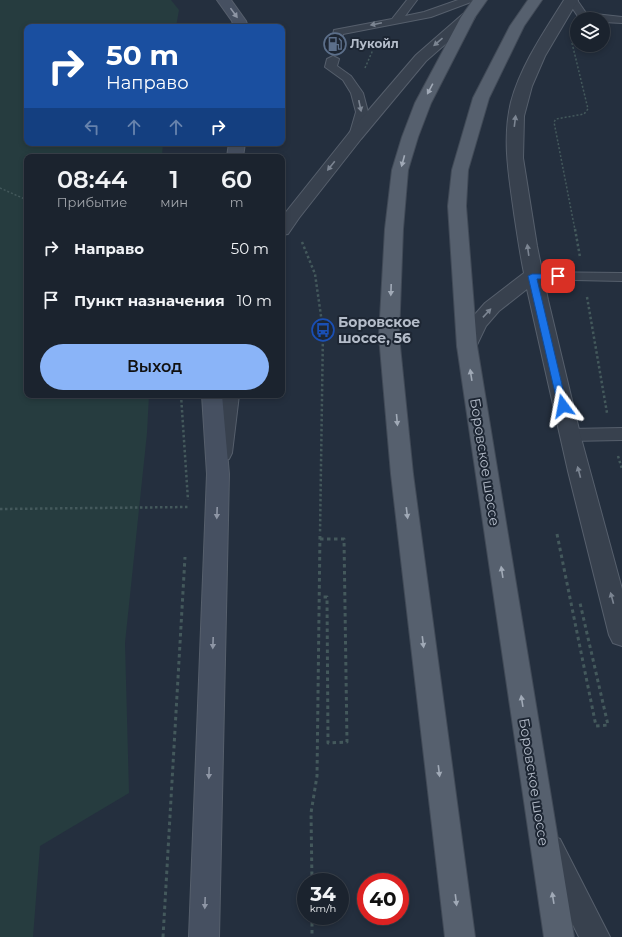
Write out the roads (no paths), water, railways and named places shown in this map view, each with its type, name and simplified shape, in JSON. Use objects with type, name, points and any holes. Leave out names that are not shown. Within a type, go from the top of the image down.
[{"type":"main road","points":[[224,0],[240,24]]},
{"type":"main road","name":"Боровское шоссе","points":[[535,0],[516,26],[481,98],[460,170],[457,206],[467,346],[559,937]]},
{"type":"main road","points":[[460,937],[402,474],[389,336],[394,229],[400,170],[422,103],[472,6]]},
{"type":"main road","points":[[204,937],[218,474],[212,398]]},
{"type":"street","points":[[572,0],[542,46],[523,92],[516,115],[514,135],[515,162],[532,276],[569,435],[622,635]]},
{"type":"street","points":[[285,226],[355,136],[421,58],[472,6]]},
{"type":"street","points":[[467,346],[477,324],[492,307],[532,276]]},
{"type":"street","points":[[218,474],[229,398]]},
{"type":"street","points":[[542,832],[595,937]]},
{"type":"lane","points":[[392,21],[412,0]]},
{"type":"lane","points":[[572,0],[580,12]]},
{"type":"lane","points":[[336,46],[338,32],[472,6]]},
{"type":"lane","points":[[610,19],[622,20]]},
{"type":"lane","points":[[333,59],[331,67],[347,78],[357,93],[362,112],[355,136]]},
{"type":"lane","points":[[532,276],[622,277]]},
{"type":"lane","points":[[569,435],[616,434]]},
{"type":"place","name":"Лукойл","points":[[335,44]]},
{"type":"place","name":"Боровское шоссе, 56","points":[[323,330]]}]
